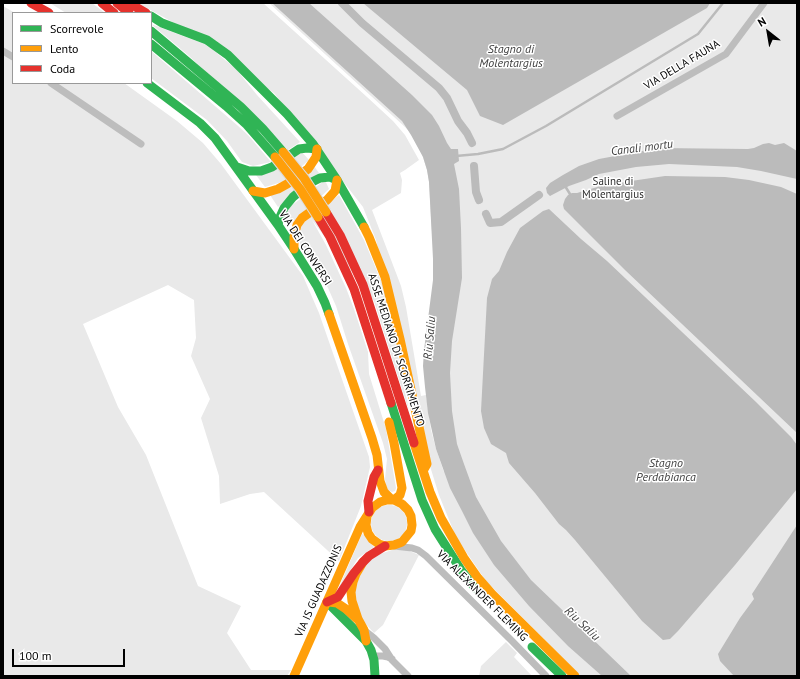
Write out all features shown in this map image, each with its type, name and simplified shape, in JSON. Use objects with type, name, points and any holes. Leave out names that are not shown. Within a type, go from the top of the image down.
[{"type":"main road","points":[[31,3],[47,12]]},
{"type":"main road","points":[[102,3],[113,12]]},
{"type":"main road","points":[[117,3],[128,12]]},
{"type":"main road","points":[[129,3],[144,12]]},
{"type":"main road","points":[[152,17],[162,23],[198,36],[228,55],[287,114],[317,149],[337,180],[369,237],[385,277],[427,464],[423,471]]},
{"type":"main road","name":"ASSE MEDIANO DI SCORRIMENTO","points":[[152,32],[241,107],[263,129],[279,154]]},
{"type":"main road","name":"ASSE MEDIANO DI SCORRIMENTO","points":[[152,45],[226,106],[304,178],[322,215],[330,237],[354,289],[422,500],[435,529],[461,570],[475,588],[507,621]]},
{"type":"main road","name":"VIA DEI CONVERSI","points":[[149,84],[200,123],[215,138],[278,225],[317,286],[325,303],[377,455],[378,470],[374,478],[368,501],[368,514]]},
{"type":"main road","points":[[237,167],[249,171],[261,171],[272,167],[299,149],[317,149]]},
{"type":"main road","points":[[253,191],[265,192],[287,184],[308,169],[316,157],[317,149]]},
{"type":"main road","points":[[278,225],[284,208],[293,197],[310,183],[320,178],[330,177],[337,180]]},
{"type":"main road","points":[[294,249],[294,237],[297,225],[302,218],[328,200],[335,191],[337,180]]},
{"type":"main road","name":"ASSE MEDIANO DI SCORRIMENTO","points":[[322,215],[340,235],[363,285],[430,492],[441,518],[464,558],[478,578],[492,594],[575,676]]},
{"type":"main road","points":[[390,401],[387,412],[402,488],[400,495],[393,500],[387,500],[375,504],[368,514],[366,525],[368,533],[375,542],[390,546]]},
{"type":"main road","points":[[327,602],[340,595],[354,573],[369,556],[402,542],[409,535],[412,525],[411,516],[402,504],[393,500],[384,492],[378,470]]},
{"type":"main road","points":[[360,527],[368,501]]},
{"type":"main road","name":"VIA IS GUADAZZONIS","points":[[294,676],[360,527],[368,514]]},
{"type":"main road","points":[[363,562],[356,574],[351,592],[352,601],[358,620],[364,630],[366,640],[373,656],[375,676]]},
{"type":"main road","points":[[327,602],[337,603],[358,620]]},
{"type":"main road","points":[[327,602],[366,640]]},
{"type":"main road","points":[[524,638],[562,676]]},
{"type":"street","name":"VIA DELLA FAUNA","points":[[617,116],[726,54],[764,3]]},
{"type":"street","points":[[3,50],[12,56]]},
{"type":"street","points":[[52,84],[140,144]]},
{"type":"street","name":"VIA ALEXANDER FLEMING","points":[[390,546],[412,548],[418,550],[426,556],[546,676]]},
{"type":"street","points":[[364,630],[385,649],[392,660]]},
{"type":"street","points":[[373,656],[388,657],[408,676]]},
{"type":"green space","points":[[50,3],[92,3],[104,12],[64,12]]},
{"type":"green space","name":"Saline di Molentargius","points":[[138,3],[263,3],[393,121],[405,135],[419,160],[400,173],[402,180],[401,193],[372,210],[401,286],[421,396],[426,395],[431,430],[444,472],[435,273],[429,182],[421,151],[412,134],[405,127],[269,3],[797,3],[797,676],[581,676],[486,581],[456,537],[439,495],[429,463],[376,240],[363,207],[274,93],[176,24]]},
{"type":"green space","points":[[3,6],[13,12],[12,12],[12,84],[125,84],[177,121],[203,143],[221,164],[303,276],[319,313],[369,457],[370,467],[361,506],[339,561],[264,492],[250,494],[220,504],[219,476],[201,418],[210,399],[191,356],[196,338],[194,300],[168,285],[83,324],[118,407],[146,455],[198,586],[241,606],[227,633],[251,670],[291,670],[287,676],[3,676]]},
{"type":"green space","points":[[152,24],[207,45],[236,69],[257,95],[300,142],[288,150],[189,56]]},
{"type":"green space","points":[[152,52],[248,135],[271,162],[253,166],[242,162],[227,141],[207,120],[152,79]]},
{"type":"green space","points":[[301,151],[309,160],[285,181],[265,187],[256,175]]},
{"type":"green space","points":[[314,166],[319,173],[278,207],[270,195]]},
{"type":"green space","points":[[325,180],[329,189],[291,225],[285,215],[287,209]]},
{"type":"green space","points":[[339,195],[364,240],[385,290],[409,411],[374,301],[312,220],[326,245],[346,288],[368,352],[369,374],[386,429],[396,488],[395,491],[392,492],[388,490],[386,486],[385,479],[387,459],[383,443],[336,306],[317,269],[300,245],[300,225]]},
{"type":"green space","points":[[389,505],[402,510],[407,523],[402,536],[389,541],[376,536],[371,523],[376,510]]},
{"type":"green space","points":[[362,534],[374,547],[358,558],[337,592]]},
{"type":"green space","points":[[392,550],[407,550],[419,555],[383,625],[374,633],[358,613],[355,591],[359,574],[368,561],[380,554]]},
{"type":"green space","points":[[506,642],[517,653],[514,657],[532,676],[479,676],[481,666]]},
{"type":"water","name":"Riu Saliu","points":[[272,3],[309,3],[412,95],[432,115],[451,149],[458,149],[459,161],[454,164],[459,189],[462,278],[452,341],[450,373],[452,411],[457,444],[476,497],[501,541],[531,580],[631,676],[602,676],[568,646],[529,606],[494,565],[473,533],[450,488],[436,449],[428,413],[423,366],[433,280],[433,259],[429,182],[423,157],[402,121]]},
{"type":"water","name":"Stagno di Molentargius","points":[[363,3],[710,3],[707,8],[503,125],[480,116],[467,90]]},
{"type":"water","points":[[769,143],[775,145],[784,143],[797,151],[797,179],[737,167],[669,164],[636,167],[599,174],[569,186],[550,196],[547,193],[546,188],[550,183],[579,166],[599,159],[658,148],[748,149]]},
{"type":"water","points":[[665,176],[725,177],[749,180],[781,187],[797,194],[797,433],[625,270],[564,209],[563,205],[565,199],[572,193],[577,193],[604,185]]},
{"type":"water","name":"Stagno Perdabianca","points":[[549,209],[607,261],[756,402],[797,445],[797,489],[735,565],[670,639],[663,640],[642,621],[509,463],[506,453],[491,444],[484,428],[481,411],[487,298],[492,279],[499,271],[520,228],[543,211]]},
{"type":"water","points":[[797,525],[797,676],[734,676],[720,661],[718,654],[740,618],[754,599],[752,594]]},
{"type":"waterway","name":"Canali mortu","points":[[342,3],[362,23],[439,88],[447,98],[458,121],[472,143]]},
{"type":"waterway","points":[[456,156],[478,154],[503,149],[546,126],[698,34],[723,3]]},
{"type":"waterway","name":"Canali mortu","points":[[474,166],[476,192],[479,200]]},
{"type":"waterway","points":[[565,186],[570,194]]},
{"type":"waterway","name":"Canali mortu","points":[[486,214],[490,223],[501,222],[539,195]]},
{"type":"traffic: fast","points":[[152,17],[162,23],[207,40],[228,55],[287,114],[313,144],[337,180],[364,227]]},
{"type":"traffic: fast","points":[[152,32],[241,107],[283,152]]},
{"type":"traffic: fast","points":[[152,45],[247,125],[275,157]]},
{"type":"traffic: fast","points":[[148,84],[200,123],[215,138],[294,249],[317,286],[329,314]]},
{"type":"traffic: fast","points":[[237,167],[249,171],[261,171],[272,167],[299,149],[317,149]]},
{"type":"traffic: fast","points":[[278,225],[284,208],[293,197],[310,183],[320,178],[330,177],[337,180]]},
{"type":"traffic: fast","points":[[391,403],[422,500],[435,529],[461,570],[475,588]]},
{"type":"traffic: fast","points":[[327,602],[366,641],[374,660],[375,676]]},
{"type":"traffic: fast","points":[[532,647],[562,676]]},
{"type":"traffic: slow","points":[[253,191],[265,193],[278,189],[287,184],[308,169],[316,157],[317,149]]},
{"type":"traffic: slow","points":[[283,152],[304,178],[326,212]]},
{"type":"traffic: slow","points":[[275,157],[300,189],[318,217]]},
{"type":"traffic: slow","points":[[294,249],[294,237],[297,225],[302,218],[327,200],[335,191],[337,180]]},
{"type":"traffic: slow","points":[[364,227],[385,277],[400,339],[427,464],[423,471]]},
{"type":"traffic: slow","points":[[329,314],[372,438],[377,455],[380,481],[384,492],[392,500]]},
{"type":"traffic: slow","points":[[389,422],[402,488],[400,495],[394,500]]},
{"type":"traffic: slow","points":[[414,443],[430,492],[441,518],[464,558],[478,578],[492,594],[575,676]]},
{"type":"traffic: slow","points":[[294,676],[360,527],[372,508],[380,502],[387,500],[394,500],[402,504],[411,516],[411,531],[402,542],[385,546],[379,544],[372,539],[368,533],[366,525],[367,516]]},
{"type":"traffic: slow","points":[[363,562],[356,574],[351,592],[352,601],[358,619],[364,630],[366,641]]},
{"type":"traffic: slow","points":[[329,602],[337,603],[357,619]]},
{"type":"traffic: jam","points":[[31,3],[47,12]]},
{"type":"traffic: jam","points":[[102,3],[113,12]]},
{"type":"traffic: jam","points":[[117,3],[128,12]]},
{"type":"traffic: jam","points":[[129,3],[144,12]]},
{"type":"traffic: jam","points":[[326,212],[340,235],[363,285],[414,443]]},
{"type":"traffic: jam","points":[[318,217],[330,237],[354,289],[391,403]]},
{"type":"traffic: jam","points":[[369,512],[368,501],[374,477],[378,470]]},
{"type":"traffic: jam","points":[[327,602],[338,597],[363,562],[369,556],[385,546]]}]
